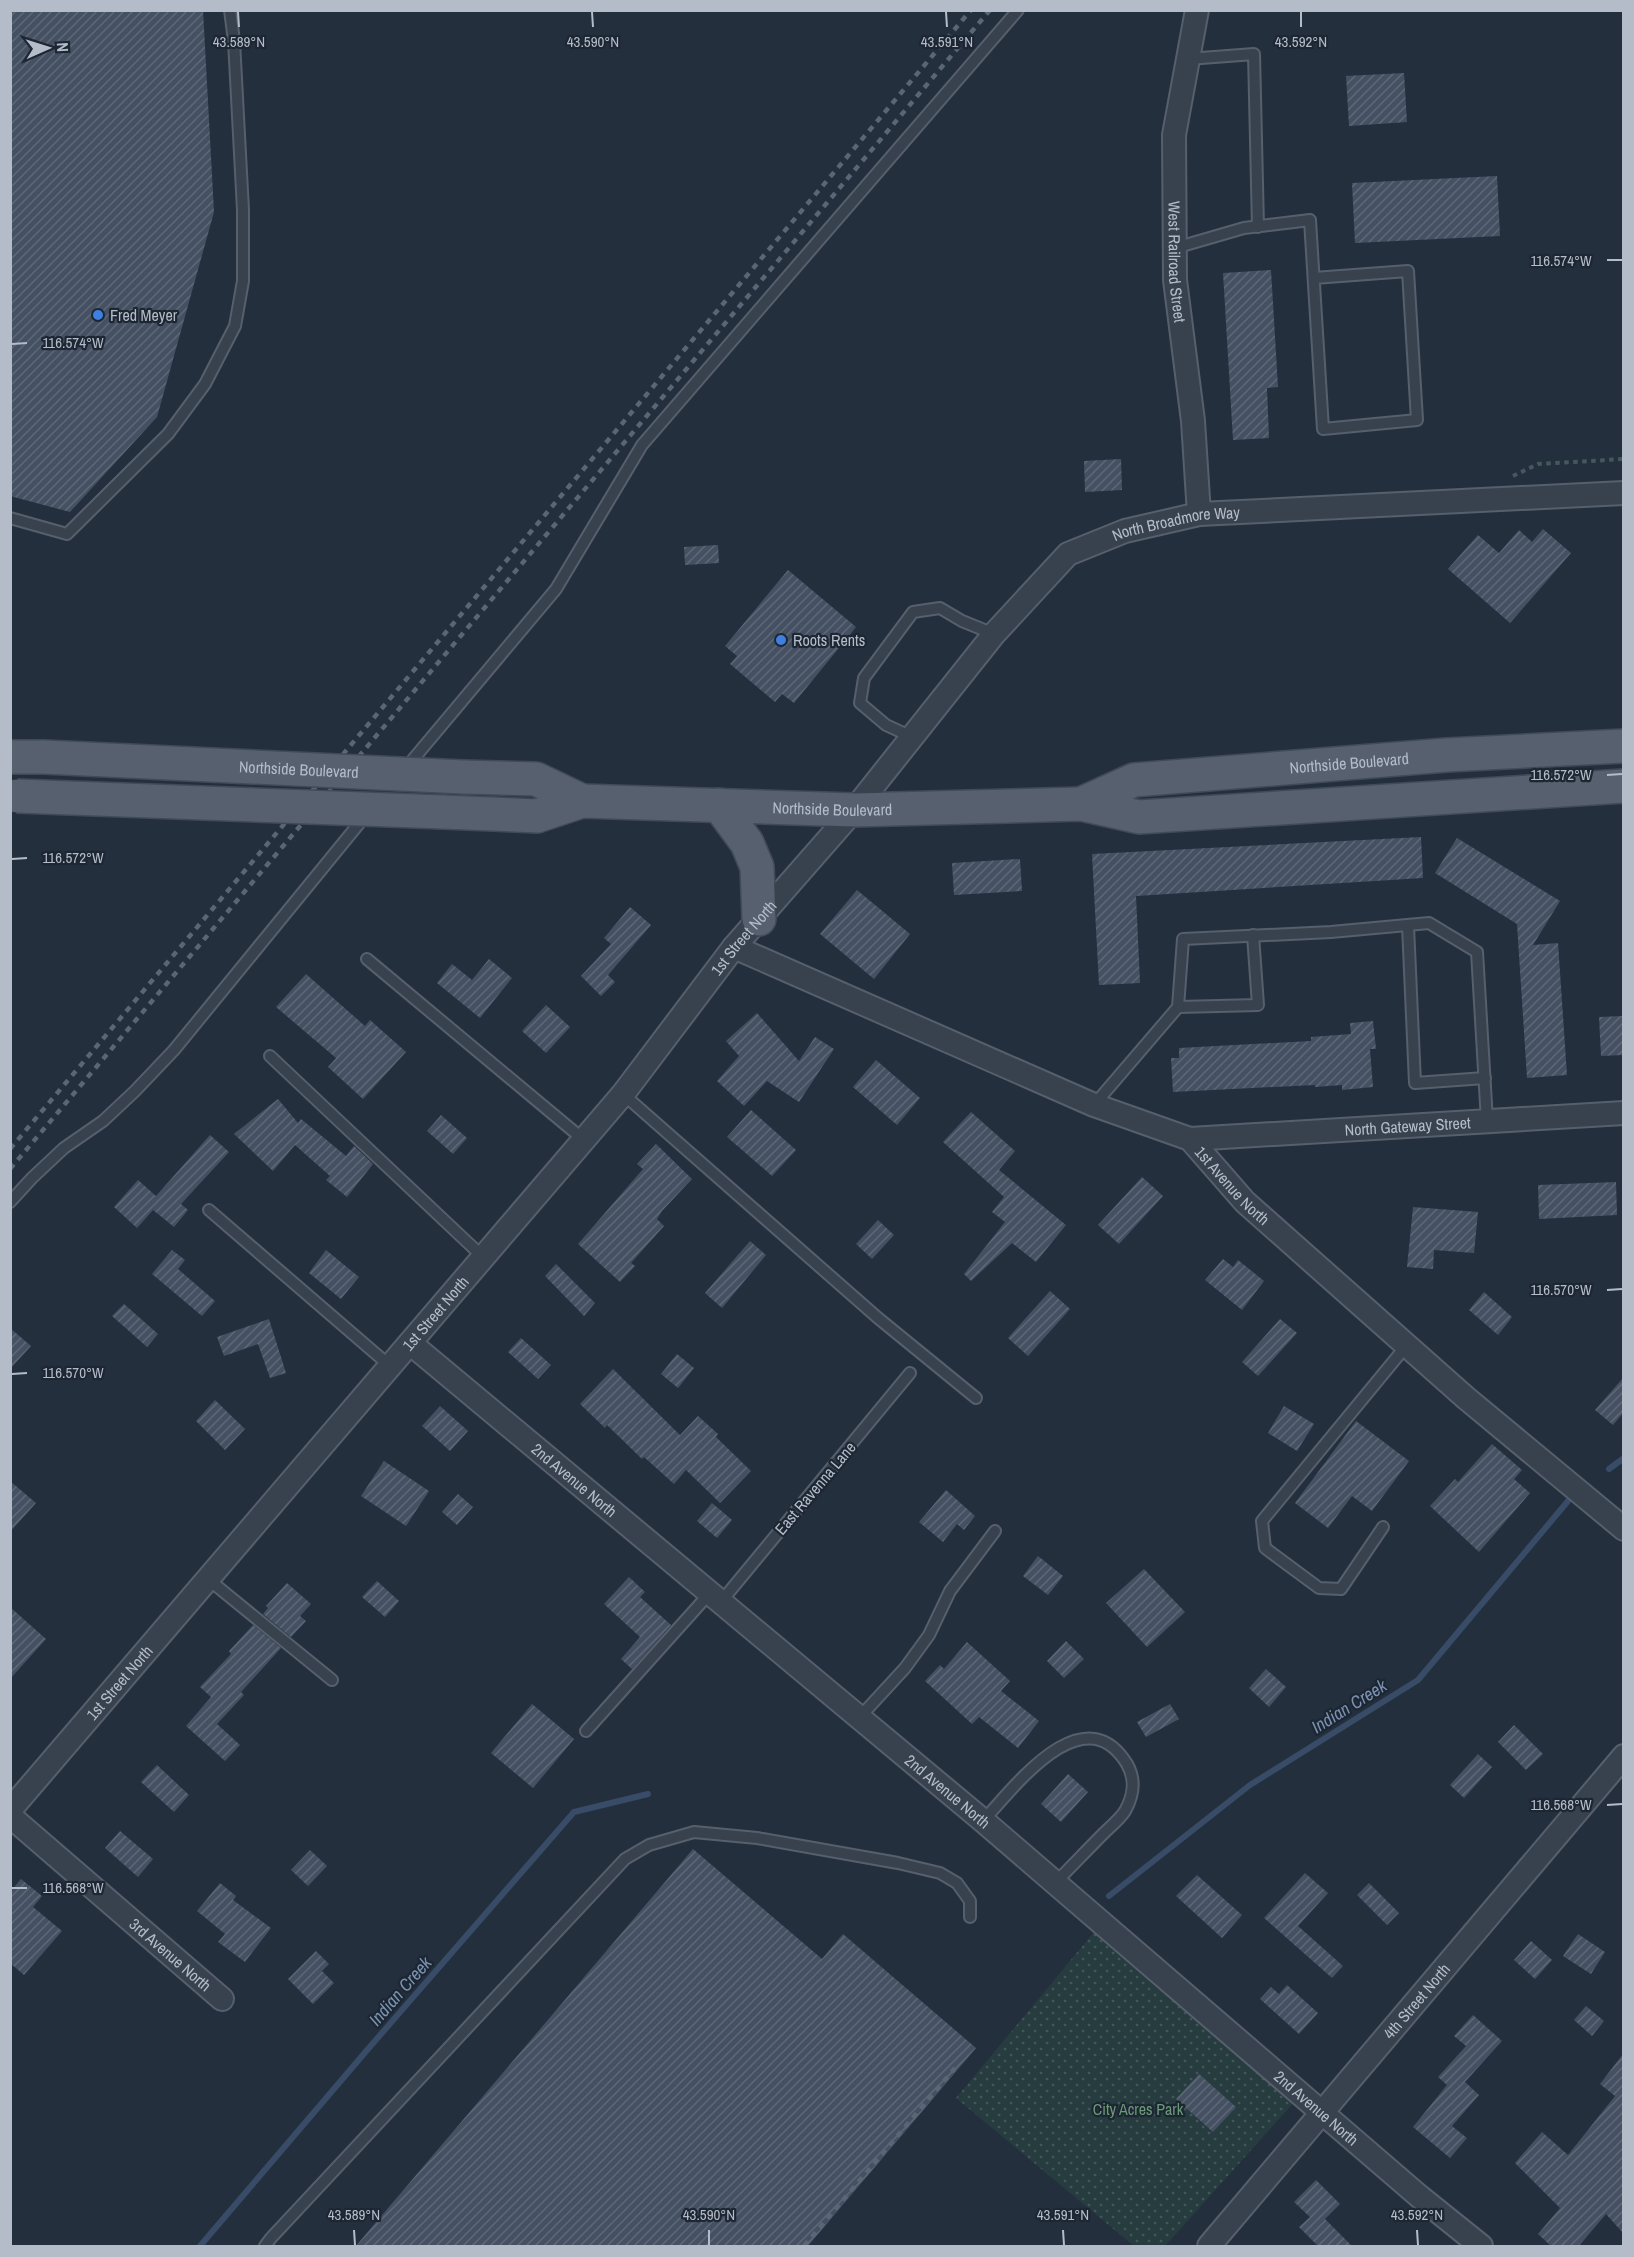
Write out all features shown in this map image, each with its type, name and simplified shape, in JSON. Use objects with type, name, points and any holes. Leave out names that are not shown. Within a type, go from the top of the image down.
[{"type":"main road","name":"Northside Boulevard","points":[[1081,804],[1134,780],[1447,755],[1623,746]]},
{"type":"main road","name":"Northside Boulevard","points":[[10,757],[536,779],[582,801]]},
{"type":"main road","name":"Northside Boulevard","points":[[14,795],[537,816],[582,801],[854,810],[1081,804],[1139,817],[1623,786]]},
{"type":"main road","points":[[719,805],[747,843],[757,867],[759,919]]},
{"type":"street","name":"West Railroad Street","points":[[1197,10],[1174,135],[1176,280],[1194,421],[1199,514]]},
{"type":"street","name":"North Broadmore Way","points":[[854,810],[994,634],[1068,554],[1125,531],[1199,514],[1623,493]]},
{"type":"street","name":"1st Street North","points":[[10,1810],[623,1094],[735,947],[854,810]]},
{"type":"street","name":"1st Avenue North","points":[[735,947],[1094,1105],[1190,1139],[1245,1202],[1466,1398],[1623,1529]]},
{"type":"street","name":"North Gateway Street","points":[[1190,1139],[1623,1113]]},
{"type":"street","name":"2nd Avenue North","points":[[410,1343],[983,1821],[1481,2247]]},
{"type":"street","name":"4th Street North","points":[[1209,2247],[1623,1756]]},
{"type":"street","name":"3rd Avenue North","points":[[10,1816],[222,1999]]},
{"type":"lane","points":[[10,518],[67,534],[168,434],[205,384],[235,326],[243,281],[243,210],[234,41],[230,10]]},
{"type":"lane","points":[[391,786],[556,589],[649,437],[1018,10]]},
{"type":"lane","points":[[1188,59],[1254,54],[1258,227]]},
{"type":"lane","points":[[1175,248],[1244,228],[1310,220],[1323,429],[1417,420],[1408,271],[1314,278]]},
{"type":"lane","points":[[913,738],[886,725],[860,703],[864,678],[914,612],[940,608],[962,621],[994,634]]},
{"type":"lane","points":[[10,1202],[64,1148],[103,1121],[151,1075],[383,795]]},
{"type":"lane","points":[[1094,1105],[1178,1007],[1184,939],[1430,923],[1477,952],[1487,1121]]},
{"type":"lane","points":[[1408,926],[1415,1083],[1485,1078]]},
{"type":"lane","points":[[1178,1007],[1258,1005],[1253,936]]},
{"type":"lane","points":[[367,959],[584,1140]]},
{"type":"lane","points":[[270,1056],[483,1257]]},
{"type":"lane","points":[[623,1094],[878,1318],[976,1398]]},
{"type":"lane","points":[[209,1210],[390,1366]]},
{"type":"lane","points":[[1383,1527],[1341,1589],[1319,1588],[1265,1548],[1262,1521],[1407,1346]]},
{"type":"lane","name":"East Ravenna Lane","points":[[586,1731],[715,1598],[910,1373]]},
{"type":"lane","points":[[858,1719],[905,1668],[929,1635],[950,1590],[995,1531]]},
{"type":"lane","points":[[208,1579],[332,1680]]},
{"type":"lane","points":[[983,1821],[1026,1773],[1063,1743],[1081,1738],[1101,1740],[1118,1749],[1132,1773],[1134,1790],[1124,1812],[1055,1883]]},
{"type":"lane","points":[[265,2247],[625,1859],[649,1845],[694,1832],[757,1838],[898,1863],[940,1873],[957,1883],[970,1901],[970,1917]]},
{"type":"path","points":[[1513,476],[1538,464],[1623,459]]},
{"type":"green space","name":"City Acres Park","points":[[1095,1931],[1296,2100],[1165,2246],[1134,2246],[956,2098]]},
{"type":"building","name":"Fred Meyer","points":[[10,10],[203,10],[214,212],[157,417],[70,512],[10,496]]},
{"type":"building","points":[[1404,73],[1407,122],[1349,126],[1346,76]]},
{"type":"building","points":[[1497,176],[1500,236],[1355,243],[1352,183]]},
{"type":"building","points":[[1271,270],[1278,387],[1267,388],[1269,438],[1233,440],[1223,273]]},
{"type":"building","points":[[1121,459],[1122,490],[1085,492],[1084,461]]},
{"type":"building","points":[[1543,529],[1571,553],[1510,623],[1448,569],[1478,535],[1499,553],[1519,530],[1532,542]]},
{"type":"building","points":[[718,545],[719,563],[685,565],[684,547]]},
{"type":"building","points":[[788,570],[856,627],[794,703],[782,694],[775,702],[730,664],[737,656],[725,646]]},
{"type":"building","points":[[1421,837],[1423,878],[1136,896],[1140,983],[1099,985],[1092,854]]},
{"type":"building","points":[[1457,838],[1560,901],[1533,945],[1558,943],[1567,1075],[1527,1078],[1517,924],[1435,873]]},
{"type":"building","points":[[1020,859],[1022,891],[954,895],[952,863]]},
{"type":"building","points":[[857,890],[910,934],[874,979],[820,934]]},
{"type":"building","points":[[630,907],[651,925],[608,975],[615,982],[601,996],[581,976],[611,944],[604,938]]},
{"type":"building","points":[[489,959],[512,978],[480,1018],[437,983],[452,964],[472,980]]},
{"type":"building","points":[[306,974],[365,1026],[370,1020],[406,1052],[363,1099],[328,1067],[336,1058],[276,1007]]},
{"type":"building","points":[[546,1005],[570,1027],[546,1053],[522,1031]]},
{"type":"building","points":[[757,1013],[799,1061],[815,1037],[834,1049],[799,1102],[767,1081],[744,1106],[717,1081],[739,1056],[726,1041]]},
{"type":"building","points":[[1623,1016],[1623,1055],[1601,1056],[1599,1017]]},
{"type":"building","points":[[1373,1021],[1376,1049],[1370,1049],[1373,1087],[1342,1090],[1342,1085],[1315,1087],[1315,1085],[1173,1092],[1171,1058],[1179,1058],[1179,1048],[1311,1041],[1311,1037],[1351,1034],[1350,1023]]},
{"type":"building","points":[[876,1060],[920,1098],[897,1125],[853,1087]]},
{"type":"building","points":[[278,1099],[298,1123],[301,1119],[346,1156],[354,1146],[373,1164],[347,1197],[326,1180],[330,1176],[295,1145],[273,1171],[234,1134]]},
{"type":"building","points":[[751,1110],[796,1150],[772,1176],[727,1137]]},
{"type":"building","points":[[971,1112],[1015,1151],[999,1170],[1066,1225],[1036,1262],[1012,1243],[971,1281],[964,1274],[1005,1222],[992,1212],[1004,1197],[943,1142]]},
{"type":"building","points":[[441,1115],[467,1138],[453,1154],[427,1131]]},
{"type":"building","points":[[210,1135],[229,1152],[181,1204],[188,1210],[174,1227],[153,1210],[137,1228],[114,1207],[138,1180],[156,1196]]},
{"type":"building","points":[[656,1144],[692,1179],[662,1211],[657,1219],[664,1226],[631,1263],[635,1266],[620,1282],[578,1244],[643,1169],[637,1164]]},
{"type":"building","points":[[1142,1177],[1163,1196],[1119,1244],[1098,1225]]},
{"type":"building","points":[[1616,1182],[1617,1215],[1539,1219],[1538,1185]]},
{"type":"building","points":[[1413,1207],[1478,1212],[1474,1253],[1434,1250],[1433,1269],[1407,1267]]},
{"type":"building","points":[[878,1220],[894,1235],[872,1259],[856,1244]]},
{"type":"building","points":[[750,1241],[766,1255],[722,1308],[705,1293]]},
{"type":"building","points":[[172,1250],[185,1260],[178,1269],[215,1301],[202,1316],[152,1274]]},
{"type":"building","points":[[326,1250],[359,1277],[341,1299],[309,1273]]},
{"type":"building","points":[[1223,1259],[1233,1267],[1238,1260],[1264,1281],[1242,1310],[1205,1280]]},
{"type":"building","points":[[556,1264],[595,1303],[584,1316],[545,1276]]},
{"type":"building","points":[[1050,1291],[1070,1309],[1028,1356],[1008,1338]]},
{"type":"building","points":[[1484,1292],[1512,1317],[1498,1335],[1469,1310]]},
{"type":"building","points":[[124,1304],[158,1334],[147,1347],[112,1316]]},
{"type":"building","points":[[269,1319],[286,1373],[270,1378],[258,1344],[224,1356],[217,1337]]},
{"type":"building","points":[[1280,1319],[1297,1333],[1258,1376],[1242,1362]]},
{"type":"building","points":[[10,1328],[31,1346],[10,1369]]},
{"type":"building","points":[[521,1338],[551,1365],[538,1379],[508,1352]]},
{"type":"building","points":[[677,1354],[694,1368],[678,1388],[661,1374]]},
{"type":"building","points":[[613,1369],[680,1435],[698,1416],[718,1434],[716,1437],[751,1471],[720,1503],[686,1470],[674,1484],[644,1457],[642,1459],[607,1425],[605,1428],[580,1404]]},
{"type":"building","points":[[1623,1378],[1623,1413],[1613,1425],[1595,1410]]},
{"type":"building","points":[[215,1400],[245,1429],[225,1450],[196,1421]]},
{"type":"building","points":[[440,1406],[468,1431],[450,1451],[422,1426]]},
{"type":"building","points":[[1284,1406],[1314,1424],[1297,1451],[1268,1433]]},
{"type":"building","points":[[1356,1421],[1409,1461],[1372,1511],[1352,1496],[1328,1528],[1295,1503]]},
{"type":"building","points":[[1492,1444],[1522,1470],[1514,1479],[1530,1493],[1479,1552],[1430,1506],[1455,1479],[1458,1482]]},
{"type":"building","points":[[384,1461],[429,1491],[406,1526],[361,1496]]},
{"type":"building","points":[[10,1481],[36,1503],[10,1532]]},
{"type":"building","points":[[946,1490],[975,1516],[964,1530],[957,1524],[943,1542],[919,1522]]},
{"type":"building","points":[[458,1494],[473,1507],[457,1525],[442,1512]]},
{"type":"building","points":[[712,1503],[732,1520],[717,1538],[697,1521]]},
{"type":"building","points":[[1038,1556],[1063,1576],[1048,1595],[1023,1576]]},
{"type":"building","points":[[1144,1569],[1185,1612],[1147,1647],[1106,1603]]},
{"type":"building","points":[[629,1577],[645,1592],[640,1597],[671,1625],[632,1669],[621,1659],[640,1637],[604,1604]]},
{"type":"building","points":[[377,1581],[399,1601],[385,1617],[362,1597]]},
{"type":"building","points":[[287,1583],[311,1604],[300,1616],[306,1621],[291,1637],[263,1614],[268,1608],[266,1606]]},
{"type":"building","points":[[10,1607],[46,1639],[10,1679]]},
{"type":"building","points":[[253,1625],[281,1648],[241,1692],[244,1695],[217,1724],[240,1745],[225,1761],[186,1726],[211,1697],[200,1687],[231,1654],[229,1651]]},
{"type":"building","points":[[1066,1641],[1084,1659],[1064,1678],[1047,1661]]},
{"type":"building","points":[[967,1642],[1010,1681],[1001,1691],[1039,1721],[1018,1748],[979,1717],[972,1724],[925,1681],[940,1665],[944,1669]]},
{"type":"building","points":[[1266,1669],[1286,1687],[1269,1707],[1249,1688]]},
{"type":"building","points":[[532,1704],[574,1739],[533,1788],[491,1753]]},
{"type":"building","points":[[1170,1704],[1179,1719],[1146,1737],[1137,1722]]},
{"type":"building","points":[[1514,1725],[1543,1754],[1526,1770],[1498,1742]]},
{"type":"building","points":[[1478,1754],[1492,1767],[1464,1798],[1450,1785]]},
{"type":"building","points":[[157,1765],[189,1795],[174,1812],[141,1782]]},
{"type":"building","points":[[1068,1774],[1088,1792],[1061,1822],[1041,1804]]},
{"type":"building","points":[[120,1831],[153,1859],[138,1877],[105,1848]]},
{"type":"building","points":[[693,1849],[822,1959],[843,1934],[976,2048],[807,2247],[355,2247]]},
{"type":"building","points":[[310,1850],[327,1866],[308,1886],[291,1870]]},
{"type":"building","points":[[1305,1873],[1328,1893],[1298,1926],[1343,1966],[1332,1978],[1264,1918]]},
{"type":"building","points":[[1197,1875],[1242,1915],[1222,1938],[1176,1896]]},
{"type":"building","points":[[21,1879],[42,1896],[33,1907],[62,1931],[24,1975],[10,1963],[10,1892]]},
{"type":"building","points":[[220,1883],[236,1896],[233,1900],[271,1928],[245,1962],[218,1942],[225,1934],[197,1911]]},
{"type":"building","points":[[1369,1883],[1399,1913],[1387,1925],[1357,1895]]},
{"type":"building","points":[[1578,1934],[1605,1952],[1591,1974],[1563,1956]]},
{"type":"building","points":[[1531,1941],[1552,1960],[1535,1979],[1514,1960]]},
{"type":"building","points":[[316,1951],[329,1964],[322,1971],[334,1983],[313,2004],[288,1979]]},
{"type":"building","points":[[1287,1985],[1318,2013],[1299,2034],[1260,1999],[1271,1987],[1279,1994]]},
{"type":"building","points":[[1586,2006],[1604,2021],[1592,2036],[1574,2020]]},
{"type":"building","points":[[1473,2015],[1502,2041],[1465,2082],[1479,2095],[1452,2126],[1467,2138],[1450,2158],[1413,2127],[1447,2085],[1438,2077],[1466,2046],[1454,2036]]},
{"type":"building","points":[[1623,2054],[1623,2233],[1606,2214],[1578,2247],[1552,2247],[1538,2234],[1560,2208],[1515,2163],[1542,2132],[1568,2155],[1615,2096],[1600,2084]]},
{"type":"building","points":[[1199,2074],[1236,2107],[1213,2132],[1176,2099]]},
{"type":"building","points":[[1316,2180],[1340,2204],[1325,2219],[1353,2247],[1319,2247],[1299,2227],[1310,2217],[1294,2202]]},
{"type":"waterway","name":"Indian Creek","points":[[1609,1469],[1624,1458]]},
{"type":"waterway","name":"Indian Creek","points":[[1109,1896],[1250,1785],[1418,1680],[1568,1501]]},
{"type":"waterway","name":"Indian Creek","points":[[200,2246],[574,1812],[648,1794]]},
{"type":"railway","points":[[10,1149],[971,10]]},
{"type":"railway","points":[[10,1169],[990,10]]},
{"type":"railway","points":[[804,2246],[955,2068]]},
{"type":"place","name":"Fred Meyer","points":[[98,315]]},
{"type":"place","name":"Roots Rents","points":[[781,640]]}]
